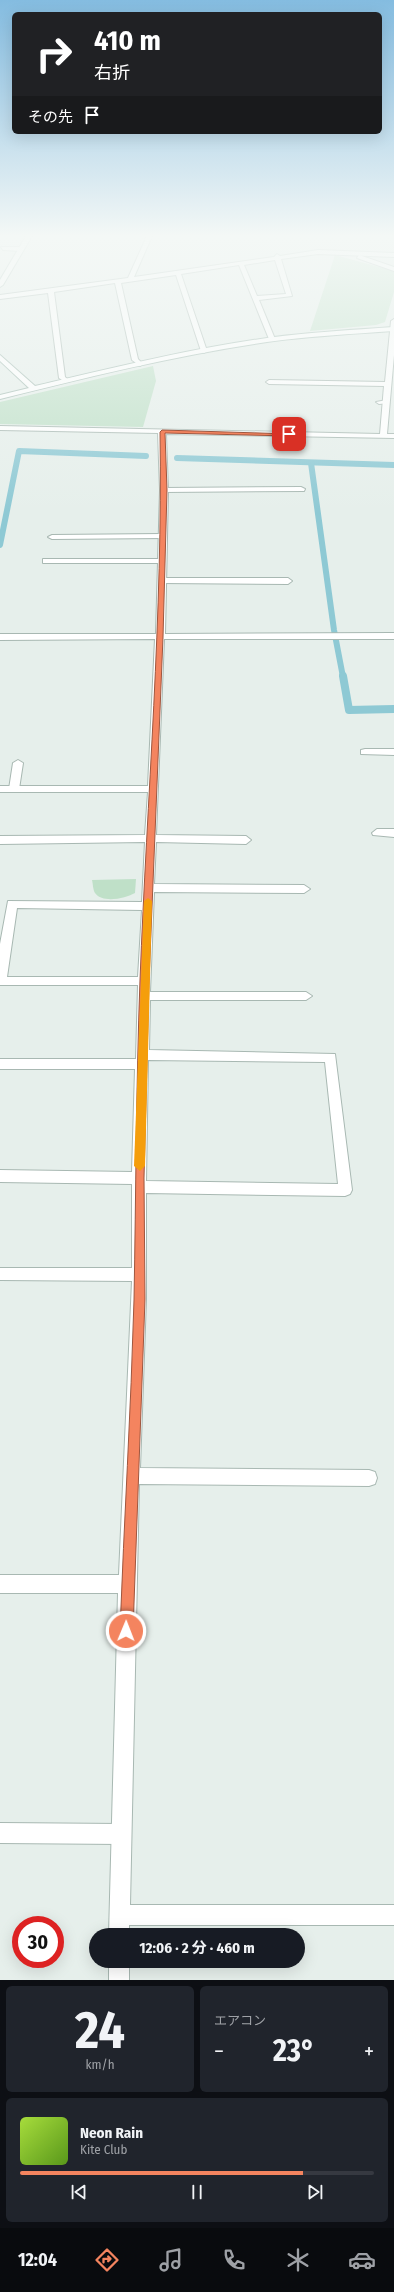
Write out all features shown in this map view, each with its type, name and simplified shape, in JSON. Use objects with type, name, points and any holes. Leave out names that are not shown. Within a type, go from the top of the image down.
[{"type":"street","points":[[56,328],[62,378],[67,381]]},
{"type":"street","points":[[127,328],[135,360],[140,364]]},
{"type":"street","points":[[197,328],[204,350]]},
{"type":"street","points":[[267,328],[272,339]]},
{"type":"street","points":[[0,398],[67,381],[204,350],[272,339],[371,328]]},
{"type":"street","points":[[383,436],[394,328]]},
{"type":"street","points":[[0,356],[34,389]]},
{"type":"street","points":[[270,382],[388,384]]},
{"type":"street","points":[[379,402],[386,402]]},
{"type":"street","points":[[0,428],[162,432],[227,431],[394,436]]},
{"type":"street","points":[[119,1928],[127,1584],[139,1275],[139,1183],[144,981],[150,888],[150,838],[160,637],[164,490],[162,432]]},
{"type":"street","points":[[164,490],[301,489]]},
{"type":"street","points":[[52,537],[162,536]]},
{"type":"street","points":[[46,561],[161,560]]},
{"type":"street","points":[[161,580],[288,581]]},
{"type":"street","points":[[0,637],[394,636]]},
{"type":"street","points":[[365,752],[394,752]]},
{"type":"street","points":[[14,789],[18,762]]},
{"type":"street","points":[[0,789],[153,789]]},
{"type":"street","points":[[377,833],[394,833]]},
{"type":"street","points":[[0,840],[150,838],[246,840]]},
{"type":"street","points":[[150,888],[304,889]]},
{"type":"street","points":[[144,981],[0,981],[12,904],[148,906]]},
{"type":"street","points":[[144,996],[306,996]]},
{"type":"street","points":[[0,1064],[143,1060],[331,1058],[345,1190],[139,1183],[0,1176]]},
{"type":"street","points":[[0,1274],[139,1275]]},
{"type":"street","points":[[131,1476],[369,1478]]},
{"type":"street","points":[[0,1584],[127,1584]]},
{"type":"street","points":[[0,1833],[121,1834]]},
{"type":"street","points":[[119,1915],[394,1914]]},
{"type":"street","points":[[119,1968],[119,1980]]},
{"type":"green space","points":[[311,328],[339,328],[310,331]]},
{"type":"green space","points":[[153,366],[156,381],[143,427],[0,424],[0,402]]},
{"type":"green space","points":[[136,879],[135,893],[126,897],[115,899],[103,898],[95,893],[93,889],[92,880]]},
{"type":"waterway","points":[[0,545],[19,451],[146,456]]},
{"type":"waterway","points":[[177,458],[394,465]]},
{"type":"waterway","points":[[311,463],[334,630],[343,677]]},
{"type":"waterway","points":[[343,676],[349,710],[394,709]]},
{"type":"slow traffic","points":[[140,1166],[144,981],[148,901]]},
{"type":"route","points":[[126,1631],[139,1299],[139,1178],[144,981],[150,888],[150,838],[160,637],[164,490],[162,432],[289,434]]}]
